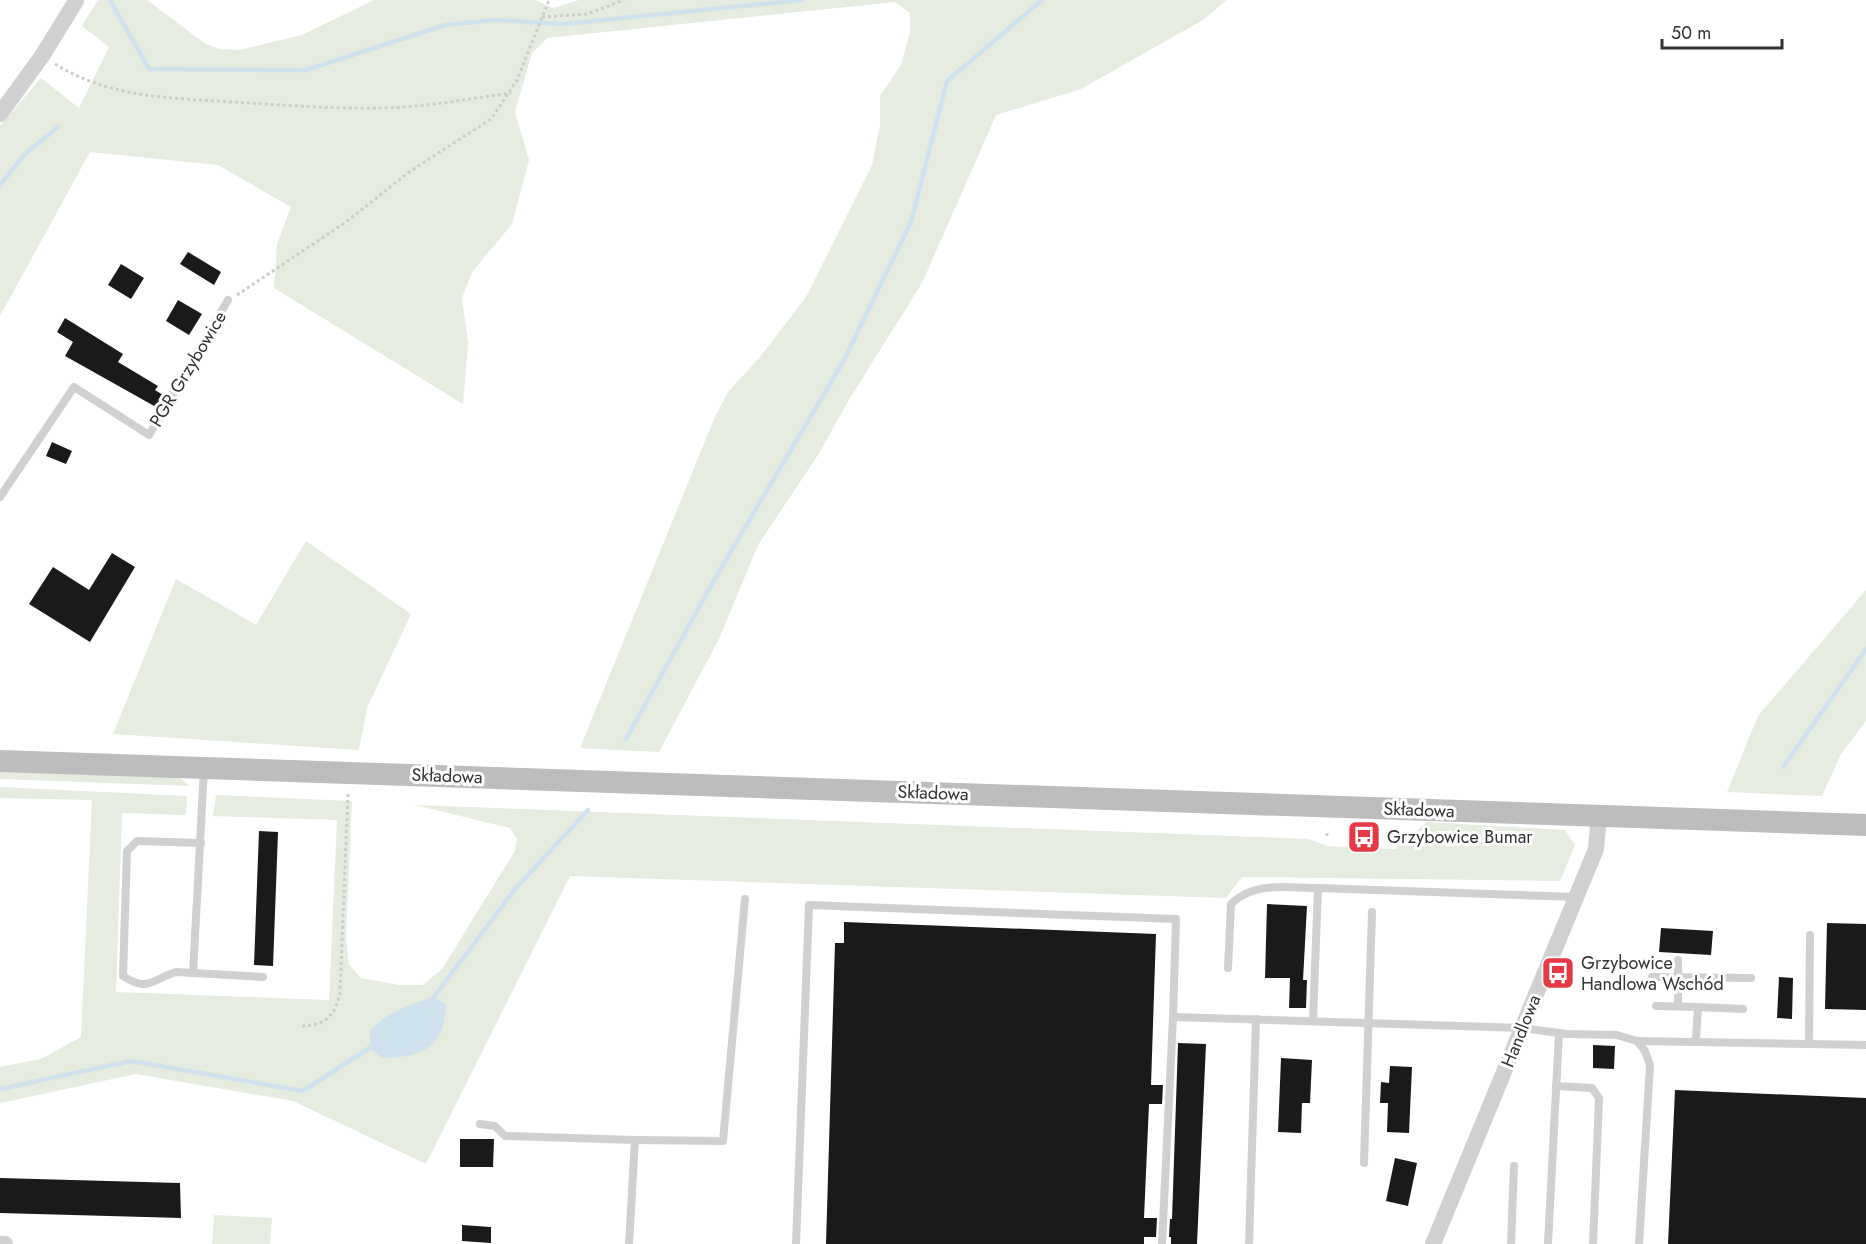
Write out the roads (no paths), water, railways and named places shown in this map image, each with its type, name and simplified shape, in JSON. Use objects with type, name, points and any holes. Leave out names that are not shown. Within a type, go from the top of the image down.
[{"type":"main road","name":"Składowa","points":[[0,761],[1866,825]]},
{"type":"street","points":[[0,114],[42,56],[76,1]]},
{"type":"street","name":"Handlowa","points":[[1433,1244],[1596,849],[1599,816]]},
{"type":"street","points":[[0,1244],[5,1244]]},
{"type":"lane","name":"PGR Grzybowice","points":[[0,497],[74,387],[149,435],[228,300]]},
{"type":"lane","points":[[194,973],[204,768]]},
{"type":"lane","points":[[201,843],[137,841],[127,851],[123,976],[135,984],[152,985],[166,975],[194,973],[263,977]]},
{"type":"lane","points":[[1228,968],[1231,904],[1242,894],[1262,887],[1576,897]]},
{"type":"lane","points":[[1312,1021],[1318,888]]},
{"type":"lane","points":[[480,1124],[495,1126],[505,1136],[723,1141],[745,899]]},
{"type":"lane","points":[[796,1244],[809,905],[1176,919],[1162,1244]]},
{"type":"lane","points":[[1364,1163],[1372,912]]},
{"type":"lane","points":[[1809,1043],[1810,935]]},
{"type":"lane","points":[[1678,960],[1678,1006]]},
{"type":"lane","points":[[1652,977],[1751,978]]},
{"type":"lane","points":[[1656,1006],[1743,1009]]},
{"type":"lane","points":[[1696,1040],[1698,1007]]},
{"type":"lane","points":[[1173,1017],[1522,1028],[1559,1033],[1617,1035],[1637,1041],[1696,1040],[1866,1045]]},
{"type":"lane","points":[[1249,1244],[1256,1019]]},
{"type":"lane","points":[[1548,1244],[1559,1033]]},
{"type":"lane","points":[[1637,1041],[1646,1051],[1650,1065],[1640,1244]]},
{"type":"lane","points":[[1556,1086],[1592,1088],[1599,1098],[1593,1244]]},
{"type":"lane","points":[[629,1244],[635,1140]]},
{"type":"lane","points":[[1511,1244],[1515,1166]]},
{"type":"water","points":[[433,997],[446,1004],[445,1019],[436,1040],[429,1047],[409,1056],[382,1058],[370,1048],[370,1030],[384,1018]]},
{"type":"waterway","points":[[110,0],[149,69],[306,70],[445,25],[496,20],[563,24],[802,0]]},
{"type":"waterway","points":[[626,739],[717,575],[844,360],[911,222],[947,81],[1042,0]]},
{"type":"waterway","points":[[0,185],[25,154],[58,127]]},
{"type":"waterway","points":[[1784,766],[1866,649]]},
{"type":"waterway","points":[[430,1002],[515,889],[588,810]]},
{"type":"waterway","points":[[0,1089],[131,1061],[303,1091],[374,1045]]},
{"type":"place","name":"Grzybowice Bumar","points":[[1364,837]]},
{"type":"place","name":"Grzybowice Handlowa Wschód","points":[[1558,973]]}]
